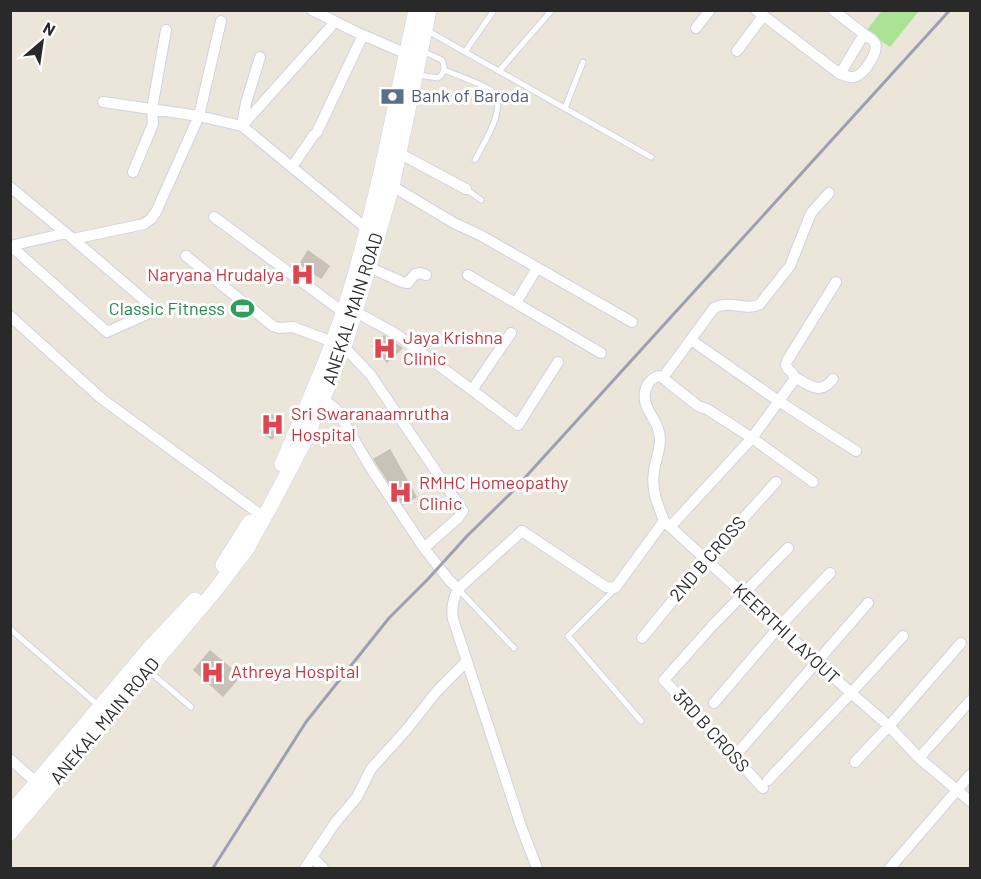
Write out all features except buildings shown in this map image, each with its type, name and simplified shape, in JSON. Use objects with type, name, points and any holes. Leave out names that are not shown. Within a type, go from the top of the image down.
[{"type":"main road","name":"ANEKAL MAIN ROAD","points":[[10,833],[213,593],[246,550],[303,444],[318,395],[349,312],[369,267],[392,186],[393,150],[415,74],[413,52],[418,21],[429,10]]},
{"type":"main road","points":[[349,312],[353,283],[367,229],[393,150],[413,52]]},
{"type":"main road","points":[[10,814],[148,650],[210,583],[257,512],[318,395]]},
{"type":"street","points":[[312,10],[363,35],[413,52]]},
{"type":"street","points":[[696,28],[710,10]]},
{"type":"street","points":[[737,51],[760,13],[840,74],[857,76],[863,72],[876,52],[876,45],[872,39],[833,10]]},
{"type":"street","points":[[11,246],[144,224],[151,219],[199,116],[221,21]]},
{"type":"street","points":[[242,126],[335,22]]},
{"type":"street","points":[[133,172],[153,124],[152,109],[166,30]]},
{"type":"street","points":[[840,74],[864,34]]},
{"type":"street","points":[[292,167],[317,132],[363,35]]},
{"type":"street","points":[[242,126],[246,103],[260,57]]},
{"type":"street","points":[[103,102],[199,116],[242,126],[367,229]]},
{"type":"street","points":[[393,150],[466,189]]},
{"type":"street","points":[[392,186],[454,224],[480,235],[632,322]]},
{"type":"street","points":[[10,187],[156,310],[107,332],[11,246]]},
{"type":"street","points":[[664,376],[714,308],[726,304],[755,307],[760,304],[790,266],[811,213],[829,193]]},
{"type":"street","points":[[214,217],[349,312],[396,334],[518,425],[558,362]]},
{"type":"street","points":[[186,256],[273,326],[293,327],[338,345],[370,374],[463,511],[424,548]]},
{"type":"street","points":[[369,267],[408,283],[414,274],[426,275]]},
{"type":"street","points":[[516,303],[537,268]]},
{"type":"street","points":[[468,275],[601,353]]},
{"type":"street","points":[[833,379],[829,385],[818,389],[795,377],[785,365],[836,282]]},
{"type":"street","points":[[10,316],[102,399],[257,512]]},
{"type":"street","points":[[472,390],[511,333]]},
{"type":"street","points":[[691,339],[780,402],[856,451]]},
{"type":"street","points":[[664,376],[657,376],[648,382],[645,391],[646,403],[657,422],[660,435],[654,473],[654,493],[667,524]]},
{"type":"street","points":[[664,376],[664,379],[698,406],[752,438],[813,482]]},
{"type":"street","points":[[537,868],[453,619],[453,600],[458,589],[522,531],[610,588],[667,524],[752,438],[780,402],[795,377]]},
{"type":"street","points":[[318,395],[336,409],[372,470],[424,548],[458,589]]},
{"type":"street","name":"2ND B CROSS","points":[[642,638],[706,560],[776,482]]},
{"type":"street","name":"KEERTHI LAYOUT","points":[[667,524],[889,726],[919,758],[970,801]]},
{"type":"street","points":[[742,594],[788,548]]},
{"type":"street","points":[[714,703],[779,627],[830,573]]},
{"type":"street","name":"3RD B CROSS","points":[[742,594],[664,680],[734,757],[766,784],[851,693]]},
{"type":"street","points":[[734,757],[868,603]]},
{"type":"street","points":[[851,693],[903,636]]},
{"type":"street","points":[[855,762],[961,642]]},
{"type":"street","points":[[305,868],[335,823],[357,797],[371,769],[438,690],[466,662]]},
{"type":"street","points":[[919,758],[970,701]]},
{"type":"street","points":[[10,759],[37,783]]},
{"type":"street","points":[[890,868],[970,775]]},
{"type":"street","points":[[312,857],[323,868]]},
{"type":"lane","points":[[465,52],[494,10]]},
{"type":"lane","points":[[499,71],[552,10]]},
{"type":"lane","points":[[418,21],[465,52],[651,157]]},
{"type":"lane","points":[[413,52],[442,60],[444,69],[438,78],[415,74]]},
{"type":"lane","points":[[564,108],[582,62]]},
{"type":"lane","points":[[444,69],[489,89],[497,98],[498,108],[494,124],[475,160]]},
{"type":"lane","points":[[466,189],[481,200]]},
{"type":"lane","points":[[610,588],[568,636],[641,721]]},
{"type":"lane","points":[[458,589],[514,648]]},
{"type":"lane","points":[[10,629],[100,707]]},
{"type":"lane","points":[[148,670],[191,707]]},
{"type":"green space","points":[[882,11],[919,11],[890,47],[866,31]]},
{"type":"railway","points":[[213,868],[306,722],[389,618],[511,493],[950,10]]},
{"type":"place","name":"Bank of Baroda","points":[[393,96]]},
{"type":"place","name":"Naryana Hrudalya","points":[[302,275]]},
{"type":"place","name":"Classic Fitness","points":[[243,309]]},
{"type":"place","name":"Jaya Krishna Clinic","points":[[385,348]]},
{"type":"place","name":"Sri Swaranaamrutha Hospital","points":[[273,424]]},
{"type":"place","name":"RMHC Homeopathy Clinic","points":[[401,493]]},
{"type":"place","name":"Athreya Hospital","points":[[213,672]]}]
